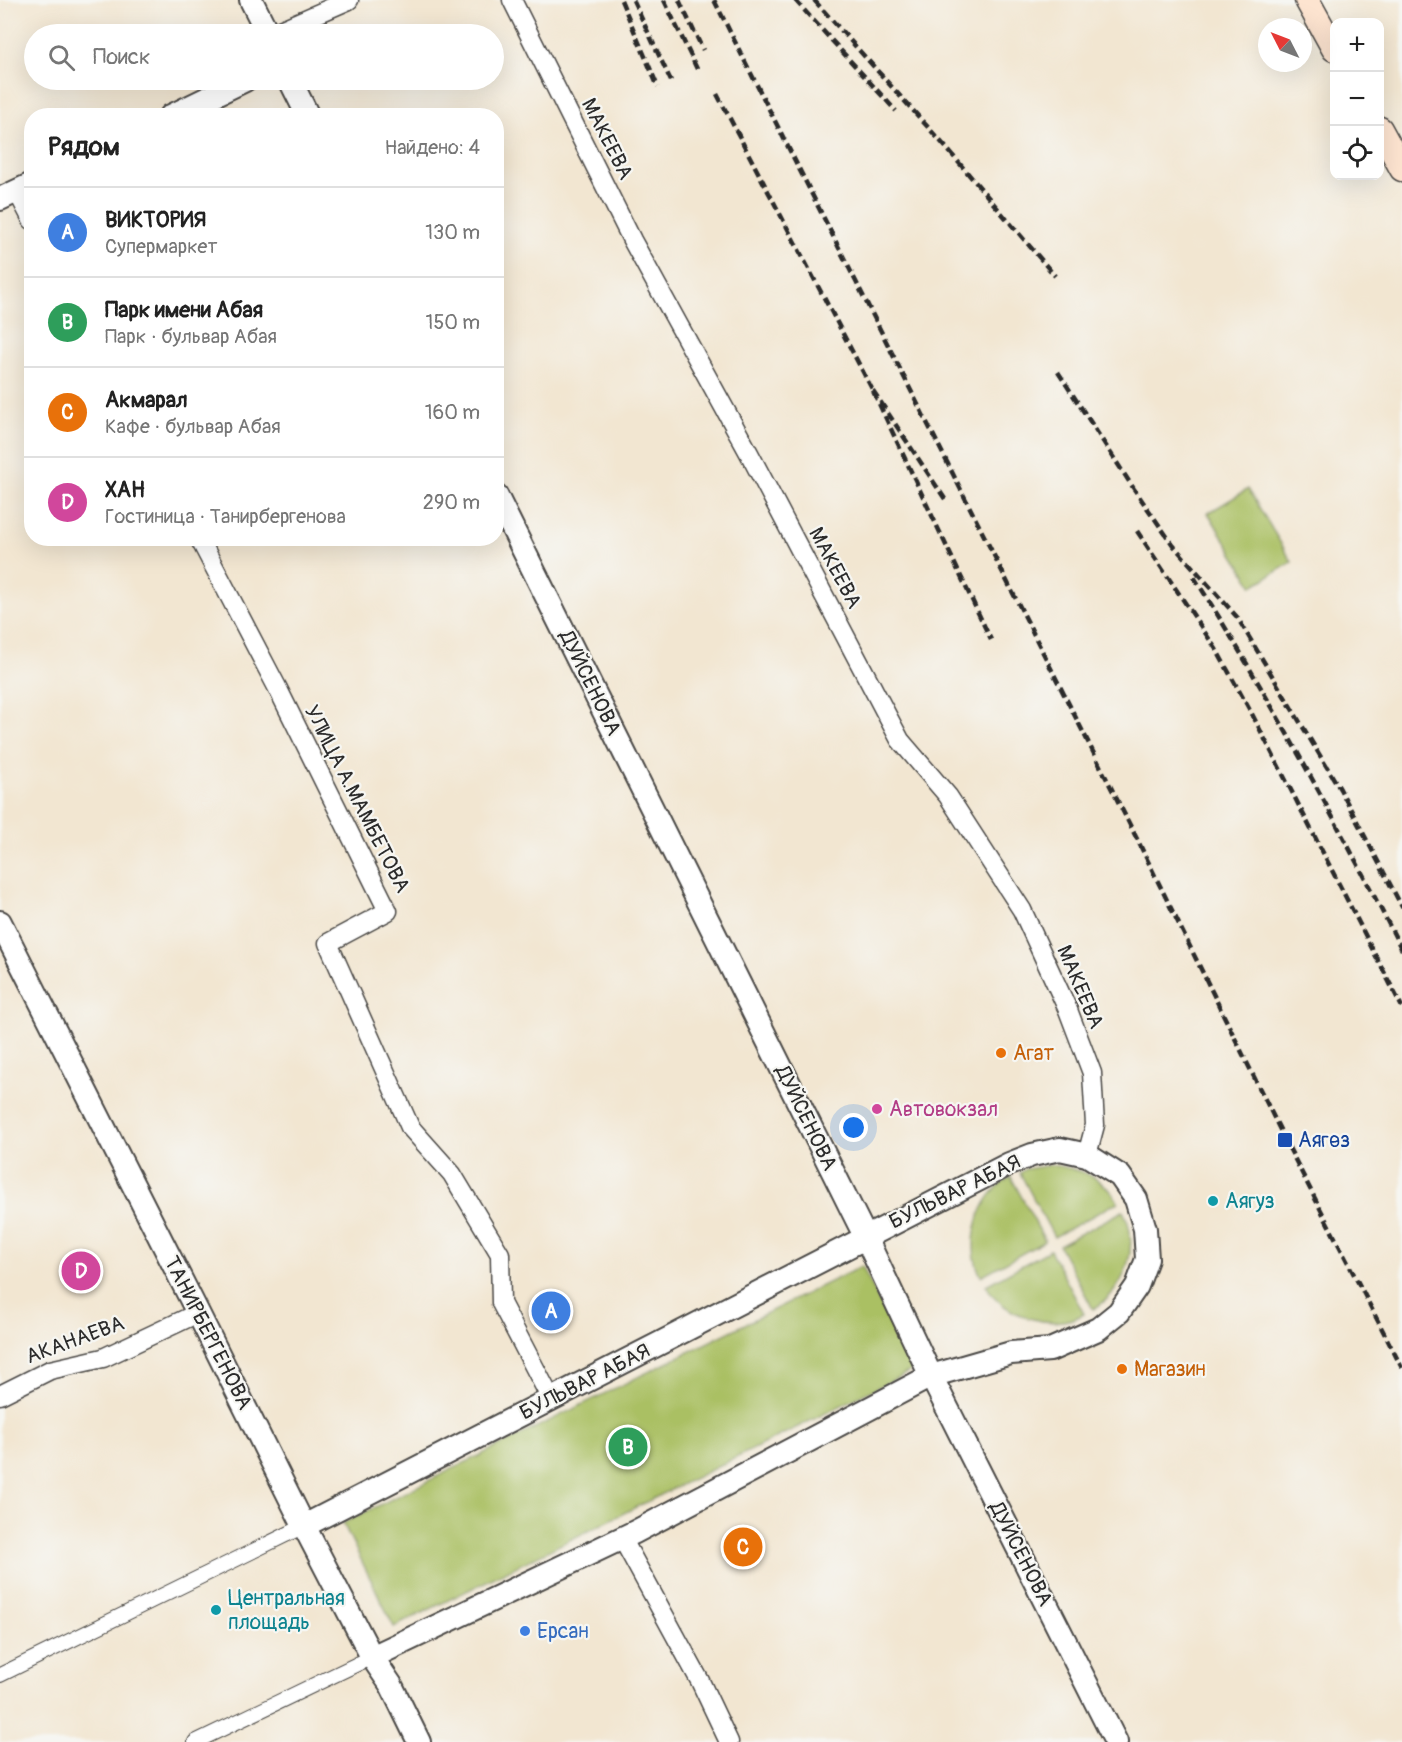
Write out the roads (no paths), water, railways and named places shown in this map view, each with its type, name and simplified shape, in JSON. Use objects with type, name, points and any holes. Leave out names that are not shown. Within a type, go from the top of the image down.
[{"type":"main road","points":[[1307,0],[1330,40]]},
{"type":"main road","points":[[1384,136],[1402,169]]},
{"type":"street","points":[[250,0],[263,24]]},
{"type":"street","points":[[293,24],[349,0]]},
{"type":"street","name":"МАКЕЕВА","points":[[512,0],[632,240],[749,453],[900,740],[948,796],[1022,910],[1068,1010],[1092,1073],[1095,1125],[1087,1155]]},
{"type":"street","points":[[187,108],[224,90]]},
{"type":"street","points":[[295,90],[304,108]]},
{"type":"street","points":[[16,191],[24,206]]},
{"type":"street","name":"ДУЙСЕНОВА","points":[[504,511],[865,1236],[931,1376],[1116,1742]]},
{"type":"street","name":"УЛИЦА А.МАМБЕТОВА","points":[[203,546],[388,911],[328,943],[410,1127],[452,1174],[500,1254],[501,1303],[550,1400]]},
{"type":"street","name":"ТАНИРБЕРГЕНОВА","points":[[0,922],[304,1526],[372,1657],[391,1685],[419,1742]]},
{"type":"street","name":"БУЛЬВАР АБАЯ","points":[[304,1526],[865,1236],[1024,1158],[1060,1149],[1087,1155],[1120,1176],[1136,1199],[1145,1229],[1147,1259],[1137,1286],[1119,1312],[1098,1329],[1050,1350],[1011,1353],[931,1376]]},
{"type":"street","name":"АКАНАЕВА","points":[[0,1395],[50,1370],[103,1358],[198,1313]]},
{"type":"street","points":[[195,1742],[622,1538],[931,1376]]},
{"type":"street","points":[[0,1675],[304,1526]]},
{"type":"street","points":[[622,1538],[700,1681],[729,1742]]},
{"type":"railway","points":[[621,0],[658,87]]},
{"type":"railway","points":[[633,0],[671,81]]},
{"type":"railway","points":[[664,0],[697,69]]},
{"type":"railway","points":[[679,0],[703,50]]},
{"type":"railway","points":[[714,0],[1139,843],[1285,1140],[1402,1368]]},
{"type":"railway","points":[[795,0],[896,111]]},
{"type":"railway","points":[[814,0],[943,144],[1055,276]]},
{"type":"railway","points":[[717,94],[872,389]]},
{"type":"railway","points":[[1058,372],[1173,545],[1237,617],[1340,789],[1402,907]]},
{"type":"railway","points":[[945,499],[872,389],[991,640]]},
{"type":"railway","points":[[1137,531],[1216,649],[1252,714],[1402,1007]]},
{"type":"railway","points":[[1194,577],[1302,761],[1402,950]]},
{"type":"place","name":"Агат","points":[[1001,1053]]},
{"type":"place","name":"Автовокзал","points":[[877,1109]]},
{"type":"place","name":"Аягөз","points":[[1285,1140]]},
{"type":"place","name":"Аягуз","points":[[1213,1201]]},
{"type":"place","name":"ХАН","points":[[81,1271]]},
{"type":"place","name":"ВИКТОРИЯ","points":[[551,1311]]},
{"type":"place","name":"Магазин","points":[[1122,1369]]},
{"type":"place","name":"Парк имени Абая","points":[[628,1447]]},
{"type":"place","name":"Акмарал","points":[[743,1547]]},
{"type":"place","name":"Центральная площадь","points":[[216,1610]]},
{"type":"place","name":"Ерсан","points":[[525,1631]]}]
